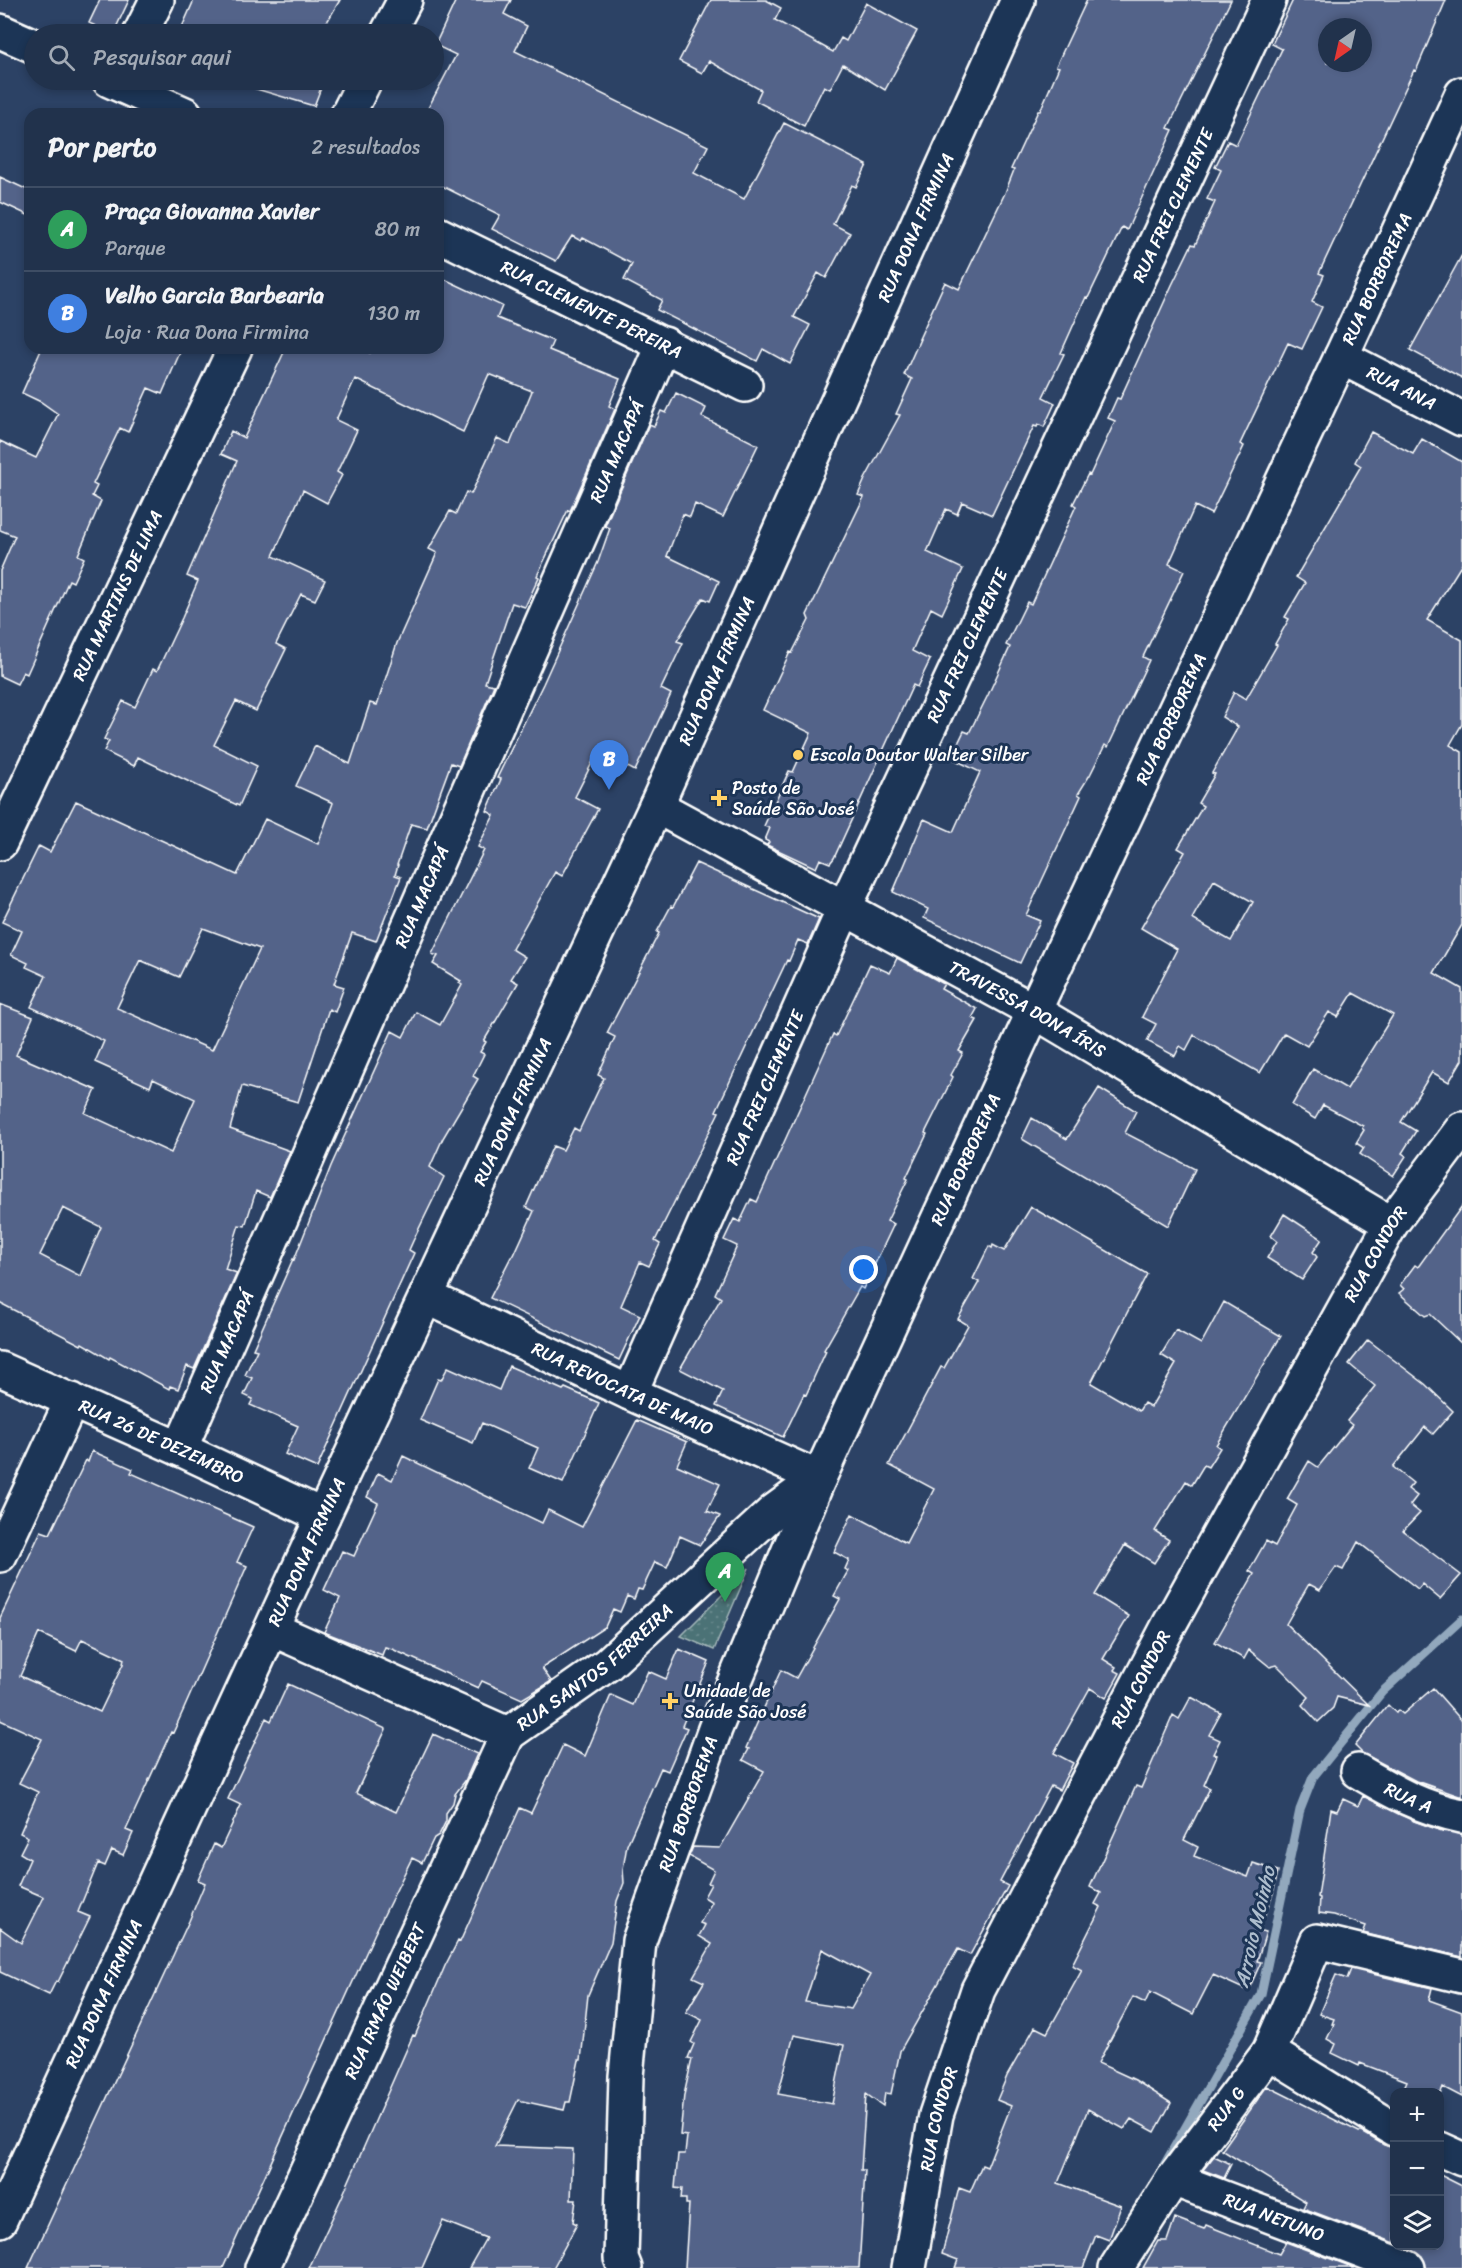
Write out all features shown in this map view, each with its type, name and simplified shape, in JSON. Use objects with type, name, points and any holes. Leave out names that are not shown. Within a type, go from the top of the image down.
[{"type":"street","points":[[145,24],[157,0]]},
{"type":"street","points":[[392,24],[405,0]]},
{"type":"street","name":"RUA DONA FIRMINA","points":[[0,2220],[323,1516],[656,806],[1018,0]]},
{"type":"street","name":"RUA FREI CLEMENTE","points":[[630,1393],[844,909],[1269,0]]},
{"type":"street","points":[[0,31],[24,42]]},
{"type":"street","points":[[135,90],[172,108]]},
{"type":"street","points":[[351,108],[360,90]]},
{"type":"street","name":"RUA BORBOREMA","points":[[621,2265],[626,2076],[639,1941],[715,1729],[819,1478],[1462,94]]},
{"type":"street","name":"RUA CLEMENTE PEREIRA","points":[[444,237],[746,385]]},
{"type":"street","name":"RUA MACAPÁ","points":[[180,1449],[664,344]]},
{"type":"street","name":"RUA MARTINS DE LIMA","points":[[0,843],[232,354]]},
{"type":"street","name":"RUA ANA","points":[[1341,357],[1462,419]]},
{"type":"street","name":"TRAVESSA DONA ÍRIS","points":[[656,806],[1034,1011],[1391,1224]]},
{"type":"street","name":"RUA CONDOR","points":[[909,2268],[936,2115],[978,1990],[1163,1636],[1391,1224],[1462,1129]]},
{"type":"street","name":"RUA REVOCATA DE MAIO","points":[[427,1297],[630,1393],[819,1478]]},
{"type":"street","name":"RUA 26 DE DEZEMBRO","points":[[0,1369],[323,1516]]},
{"type":"street","points":[[0,1555],[72,1400]]},
{"type":"street","name":"RUA SANTOS FERREIRA","points":[[272,1629],[508,1734],[608,1664],[774,1511],[819,1478]]},
{"type":"street","name":"RUA IRMÃO WEIBERT","points":[[261,2268],[508,1734]]},
{"type":"street","name":"RUA A","points":[[1358,1771],[1398,1796],[1439,1812],[1462,1816]]},
{"type":"street","name":"RUA G","points":[[1116,2268],[1173,2180],[1269,2052],[1317,1941],[1462,1976]]},
{"type":"street","points":[[1269,2052],[1390,2126]]},
{"type":"street","points":[[1444,2151],[1462,2159]]},
{"type":"street","name":"RUA NETUNO","points":[[1173,2180],[1407,2268]]},
{"type":"green space","points":[[749,1568],[714,1650],[681,1636]]},
{"type":"building","points":[[100,0],[129,0],[118,24],[89,23]]},
{"type":"building","points":[[194,0],[340,0],[326,24],[183,24]]},
{"type":"building","points":[[456,0],[511,0],[504,14],[527,26],[515,51],[708,146],[694,173],[744,199],[784,123],[867,165],[856,187],[852,185],[833,224],[850,233],[826,278],[818,273],[794,317],[810,325],[790,364],[763,349],[757,361],[657,310],[662,300],[624,280],[632,264],[583,238],[581,241],[572,236],[556,261],[492,229],[500,215],[444,187],[444,108],[428,108],[438,90],[444,90],[444,78],[456,55],[444,49],[444,26]]},
{"type":"building","points":[[711,0],[766,0],[781,8],[775,20],[833,52],[841,38],[846,41],[866,3],[917,31],[885,90],[843,64],[830,89],[824,86],[804,126],[756,101],[761,90],[709,61],[702,73],[679,61]]},
{"type":"building","points":[[1087,0],[1231,0],[1168,128],[1173,130],[1127,230],[1122,227],[1088,298],[1086,297],[1061,353],[1064,354],[1043,397],[1055,403],[1044,427],[1038,424],[1037,427],[1034,426],[992,515],[962,502],[957,514],[946,509],[927,552],[963,569],[942,614],[931,608],[912,651],[930,660],[917,687],[913,685],[834,858],[830,863],[820,859],[816,868],[767,845],[769,842],[765,840],[770,828],[764,826],[789,771],[793,772],[811,733],[763,710],[790,652],[792,653],[809,620],[807,615],[864,497],[858,495],[865,479],[900,415],[896,414],[912,379],[904,375],[945,282],[959,289],[1005,193],[1014,170],[1011,169],[1040,111],[1059,67],[1056,66]]},
{"type":"building","points":[[1293,0],[1446,0],[1416,71],[1414,70],[1319,273],[1324,275],[1312,302],[1322,307],[1302,349],[1288,343],[1240,444],[1244,446],[1211,514],[1195,506],[1169,564],[1184,571],[1143,657],[1149,660],[1108,747],[1105,745],[1078,794],[1081,796],[1026,915],[1040,921],[1020,963],[924,918],[928,909],[893,892],[924,819],[953,832],[980,772],[951,758],[964,731],[969,733],[988,695],[1010,647],[1006,645],[1027,602],[1031,604],[1076,506],[1073,504],[1088,474],[1090,475],[1115,421],[1108,418],[1117,398],[1120,399],[1172,285],[1192,244],[1195,245],[1215,202],[1207,199],[1221,170],[1215,167],[1228,141],[1236,145],[1282,49],[1272,44]]},
{"type":"building","points":[[260,90],[320,90],[314,106]]},
{"type":"building","points":[[0,177],[24,188],[24,213],[0,202]]},
{"type":"building","points":[[1462,255],[1462,378],[1410,350]]},
{"type":"building","points":[[444,279],[502,306],[497,318],[553,341],[549,350],[620,379],[609,406],[615,409],[570,511],[568,510],[537,576],[539,577],[525,607],[512,603],[485,683],[494,685],[459,766],[451,763],[427,828],[411,824],[395,875],[401,877],[376,941],[352,933],[334,984],[344,987],[335,1012],[329,1009],[298,1102],[242,1086],[230,1129],[290,1151],[270,1197],[256,1191],[245,1226],[239,1225],[225,1269],[237,1273],[194,1369],[187,1366],[178,1389],[170,1386],[169,1389],[0,1303],[0,1004],[33,1017],[16,1055],[96,1090],[85,1113],[171,1153],[195,1099],[153,1079],[150,1087],[95,1062],[104,1041],[31,1007],[46,976],[26,967],[28,963],[11,955],[22,931],[2,922],[39,846],[50,852],[76,801],[237,875],[265,819],[318,844],[333,803],[296,786],[315,746],[350,764],[370,703],[377,705],[397,643],[437,553],[429,549],[450,511],[456,514],[466,492],[471,494],[497,438],[510,444],[532,391],[489,374],[463,432],[355,379],[336,420],[357,430],[337,472],[342,475],[327,503],[303,490],[273,556],[325,580],[315,600],[301,594],[276,644],[286,649],[256,711],[236,701],[214,745],[257,766],[239,806],[138,757],[134,766],[104,751],[109,741],[104,739],[123,701],[135,707],[153,669],[157,671],[182,618],[198,581],[187,576],[237,461],[221,454],[231,431],[244,438],[283,354],[444,354]],"holes":[[[203,928],[260,949],[212,1050],[117,1008],[140,960],[179,977]],[[63,1208],[101,1227],[80,1276],[40,1255]]]},
{"type":"building","points":[[39,354],[179,354],[162,394],[148,388],[128,432],[120,428],[93,484],[97,486],[92,496],[101,501],[78,555],[84,558],[73,582],[69,580],[27,674],[23,672],[17,684],[0,676],[0,571],[15,536],[0,530],[0,441],[36,458],[58,414],[22,393]]},
{"type":"building","points":[[676,393],[706,408],[702,417],[758,445],[723,517],[695,504],[690,517],[683,514],[667,556],[719,581],[710,601],[703,598],[677,641],[683,643],[661,689],[671,694],[635,771],[598,751],[575,797],[598,809],[562,876],[555,872],[512,949],[525,957],[511,979],[518,983],[484,1041],[486,1042],[480,1052],[484,1054],[473,1076],[478,1079],[443,1138],[430,1167],[444,1177],[409,1250],[414,1253],[317,1468],[285,1454],[298,1426],[250,1405],[253,1399],[244,1395],[252,1378],[245,1375],[257,1350],[253,1349],[294,1260],[331,1166],[392,1031],[403,1037],[416,1012],[440,1025],[462,985],[459,983],[461,981],[433,964],[438,956],[432,954],[484,850],[478,847],[494,815],[487,811],[501,779],[497,778],[543,684],[598,562],[610,528],[605,526],[649,424],[654,426],[661,411],[666,413]]},
{"type":"building","points":[[1371,432],[1413,454],[1422,439],[1462,462],[1462,564],[1427,620],[1462,640],[1462,724],[1450,745],[1462,752],[1462,925],[1434,973],[1462,989],[1462,1060],[1449,1082],[1432,1072],[1401,1122],[1416,1131],[1402,1153],[1406,1156],[1393,1176],[1360,1154],[1364,1148],[1356,1143],[1364,1130],[1363,1126],[1323,1105],[1315,1119],[1292,1105],[1313,1069],[1347,1089],[1393,1015],[1353,993],[1338,1017],[1329,1012],[1307,1046],[1284,1033],[1260,1073],[1194,1035],[1186,1050],[1180,1046],[1175,1056],[1147,1041],[1156,1024],[1142,1017],[1177,949],[1141,928],[1185,852],[1178,848],[1203,806],[1198,803],[1238,727],[1222,717],[1234,692],[1246,699],[1277,645],[1275,644],[1289,619],[1285,617],[1305,583],[1296,577],[1361,466],[1355,462]],"holes":[[[1214,880],[1253,902],[1231,941],[1192,919]]]},
{"type":"building","points":[[696,863],[819,919],[808,944],[798,940],[789,961],[787,960],[716,1111],[719,1112],[655,1241],[660,1244],[649,1266],[640,1262],[621,1306],[640,1315],[619,1360],[490,1298],[514,1255],[534,1211],[526,1207],[553,1146],[563,1150],[574,1128],[579,1131],[604,1078],[598,1075],[615,1037],[607,1033],[659,933],[657,932]]},
{"type":"building","points":[[897,958],[944,984],[941,989],[977,1009],[972,1018],[977,1020],[959,1051],[963,1053],[951,1075],[953,1077],[925,1133],[927,1134],[906,1178],[908,1179],[887,1221],[894,1224],[863,1289],[860,1287],[824,1350],[826,1351],[806,1395],[804,1394],[783,1437],[716,1406],[723,1391],[680,1369],[721,1298],[715,1294],[737,1246],[724,1240],[734,1219],[740,1222],[751,1199],[757,1202],[833,1034],[836,1036],[870,964],[890,973]]},
{"type":"building","points":[[1099,1088],[1136,1111],[1125,1133],[1195,1169],[1168,1226],[1022,1139],[1032,1118],[1067,1139]]},
{"type":"building","points":[[1462,1206],[1462,1344],[1430,1314],[1425,1316],[1399,1293],[1404,1289],[1400,1285],[1415,1265],[1418,1267]]},
{"type":"building","points":[[1031,1207],[1147,1274],[1091,1383],[1139,1411],[1144,1403],[1151,1407],[1176,1364],[1161,1355],[1176,1330],[1201,1344],[1224,1302],[1281,1336],[1216,1445],[1220,1448],[1208,1467],[1204,1465],[1192,1485],[1186,1481],[1155,1531],[1169,1540],[1154,1563],[1125,1545],[1095,1595],[1129,1616],[1103,1659],[1116,1667],[1114,1670],[1120,1673],[1106,1698],[1090,1688],[1054,1753],[1073,1763],[1059,1790],[1051,1786],[1000,1882],[1008,1886],[970,1955],[958,1949],[900,2051],[891,2094],[885,2093],[883,2106],[866,2094],[861,2170],[865,2170],[859,2268],[685,2268],[689,2204],[686,2204],[686,2199],[681,2199],[682,2189],[675,2188],[678,2154],[685,2154],[687,2136],[680,2135],[684,2095],[692,2059],[688,2058],[694,2044],[691,2042],[702,2020],[686,2012],[704,1982],[693,1977],[712,1944],[699,1936],[705,1925],[700,1923],[712,1902],[704,1897],[711,1884],[708,1883],[714,1870],[689,1856],[693,1847],[720,1848],[764,1771],[743,1760],[749,1749],[746,1748],[781,1670],[796,1678],[840,1599],[834,1596],[848,1571],[845,1569],[849,1560],[834,1552],[852,1514],[906,1543],[934,1489],[889,1465],[941,1367],[944,1368],[968,1325],[958,1319],[979,1282],[973,1279],[989,1246],[992,1248],[993,1245],[1004,1251]],"holes":[[[822,1949],[870,1975],[851,2009],[805,2002]],[[794,2035],[844,2045],[832,2104],[778,2094]]]},
{"type":"building","points":[[1284,1214],[1322,1239],[1313,1252],[1317,1257],[1302,1280],[1267,1258],[1277,1241],[1271,1236]]},
{"type":"building","points":[[1368,1340],[1425,1384],[1453,1411],[1433,1434],[1425,1427],[1393,1467],[1413,1483],[1408,1489],[1417,1496],[1410,1505],[1420,1513],[1403,1531],[1461,1575],[1440,1599],[1422,1584],[1418,1589],[1358,1542],[1343,1570],[1336,1567],[1320,1590],[1309,1584],[1286,1624],[1369,1705],[1337,1697],[1333,1708],[1318,1722],[1302,1705],[1309,1697],[1277,1665],[1270,1667],[1249,1650],[1244,1659],[1215,1642],[1254,1574],[1249,1571],[1266,1541],[1275,1546],[1297,1505],[1287,1499],[1309,1461],[1318,1467],[1352,1425],[1347,1421],[1375,1386],[1349,1364]]},
{"type":"building","points":[[509,1366],[599,1403],[563,1483],[529,1468],[538,1448],[482,1423],[473,1443],[420,1420],[438,1379],[441,1380],[448,1367],[499,1390]]},
{"type":"building","points":[[637,1420],[687,1442],[677,1465],[720,1484],[707,1511],[720,1516],[700,1545],[680,1536],[667,1567],[655,1562],[642,1590],[638,1589],[634,1599],[627,1596],[620,1612],[613,1609],[605,1627],[542,1668],[551,1681],[522,1699],[482,1681],[478,1688],[392,1649],[385,1647],[382,1655],[324,1632],[340,1598],[324,1590],[342,1551],[354,1556],[378,1503],[367,1497],[378,1473],[392,1480],[403,1456],[542,1523],[548,1510],[582,1527]]},
{"type":"building","points":[[92,1451],[133,1469],[131,1473],[253,1527],[237,1562],[247,1566],[173,1733],[171,1732],[126,1830],[133,1833],[123,1855],[112,1850],[105,1866],[98,1863],[78,1912],[90,1917],[58,1982],[56,1981],[49,1995],[0,1972],[0,1928],[21,1943],[44,1897],[18,1886],[30,1859],[20,1853],[28,1837],[20,1833],[38,1792],[19,1783],[42,1739],[0,1720],[0,1618],[41,1531],[50,1534],[86,1460],[88,1462]],"holes":[[[39,1633],[76,1651],[82,1639],[124,1659],[100,1712],[20,1676]]]},
{"type":"building","points":[[679,1649],[709,1662],[682,1726],[687,1728],[668,1771],[661,1768],[627,1845],[623,1869],[624,1883],[617,1901],[611,1942],[588,1995],[581,2060],[579,2060],[570,2102],[566,2102],[564,2110],[518,2100],[495,2146],[573,2149],[571,2200],[576,2200],[573,2222],[577,2224],[553,2268],[469,2268],[486,2238],[443,2221],[422,2268],[309,2268],[413,2035],[415,2036],[445,1966],[458,1941],[460,1942],[520,1808],[531,1813],[563,1745],[585,1756],[611,1695],[633,1705],[648,1671],[666,1679]]},
{"type":"building","points":[[288,1684],[386,1729],[356,1793],[396,1812],[433,1734],[477,1754],[465,1781],[455,1794],[453,1803],[446,1813],[446,1821],[439,1835],[434,1838],[422,1863],[412,1858],[375,1933],[223,2268],[28,2268],[189,1921],[205,1883],[198,1880],[214,1844],[221,1848],[241,1805],[228,1799],[266,1718],[271,1721]]},
{"type":"building","points":[[1433,1688],[1462,1721],[1462,1797],[1416,1781],[1362,1753],[1355,1746],[1388,1705],[1396,1713],[1398,1710],[1403,1714]]},
{"type":"building","points":[[1191,1697],[1221,1713],[1209,1735],[1220,1740],[1213,1754],[1217,1755],[1204,1785],[1210,1788],[1184,1840],[1198,1847],[1194,1856],[1248,1877],[1253,1863],[1278,1871],[1273,1893],[1259,1930],[1266,1932],[1257,1961],[1261,1962],[1248,1991],[1213,1975],[1193,2014],[1150,1992],[1145,2003],[1133,1997],[1098,2063],[1135,2080],[1171,2103],[1155,2132],[1131,2119],[1124,2129],[1088,2109],[1058,2183],[1121,2206],[1109,2240],[1096,2235],[1083,2268],[955,2268],[958,2260],[942,2254],[959,2188],[970,2192],[982,2165],[987,2167],[1011,2106],[997,2100],[1007,2076],[1035,2027],[1047,2033],[1082,1970],[1072,1965],[1101,1907],[1095,1904],[1101,1893],[1090,1887],[1136,1786],[1141,1788],[1173,1715],[1179,1719]]},
{"type":"building","points":[[1363,1796],[1414,1821],[1442,1831],[1462,1834],[1462,1957],[1363,1933],[1366,1926],[1334,1915],[1319,1913],[1320,1898],[1318,1897],[1331,1809],[1337,1811],[1343,1799],[1358,1806]]},
{"type":"building","points":[[1351,1969],[1432,1988],[1429,2000],[1462,2012],[1462,2097],[1443,2087],[1404,2088],[1407,2081],[1360,2063],[1359,2066],[1332,2053],[1336,2044],[1327,2039],[1334,2019],[1319,2014],[1336,1975],[1347,1979]]},
{"type":"building","points":[[1267,2086],[1390,2147],[1390,2241],[1303,2208],[1306,2202],[1222,2150]]},
{"type":"building","points":[[1214,2156],[1231,2164],[1224,2178],[1203,2170]]},
{"type":"building","points":[[1444,2177],[1462,2186],[1462,2268],[1426,2268],[1422,2256],[1410,2250],[1444,2250]]},
{"type":"building","points":[[1175,2218],[1204,2229],[1206,2225],[1279,2254],[1286,2242],[1355,2268],[1143,2268],[1158,2241],[1167,2241]]},
{"type":"waterway","name":"Arroio Moinho","points":[[1162,2169],[1261,1994],[1300,1810],[1313,1777],[1382,1692],[1462,1619]]},
{"type":"place","name":"Escola Doutor Walter Silber","points":[[798,755]]},
{"type":"place","name":"Velho Garcia Barbearia","points":[[609,790]]},
{"type":"place","name":"Posto de Saúde São José","points":[[719,798]]},
{"type":"place","name":"Praça Giovanna Xavier","points":[[725,1602]]},
{"type":"place","name":"Unidade de Saúde São José","points":[[670,1701]]}]
